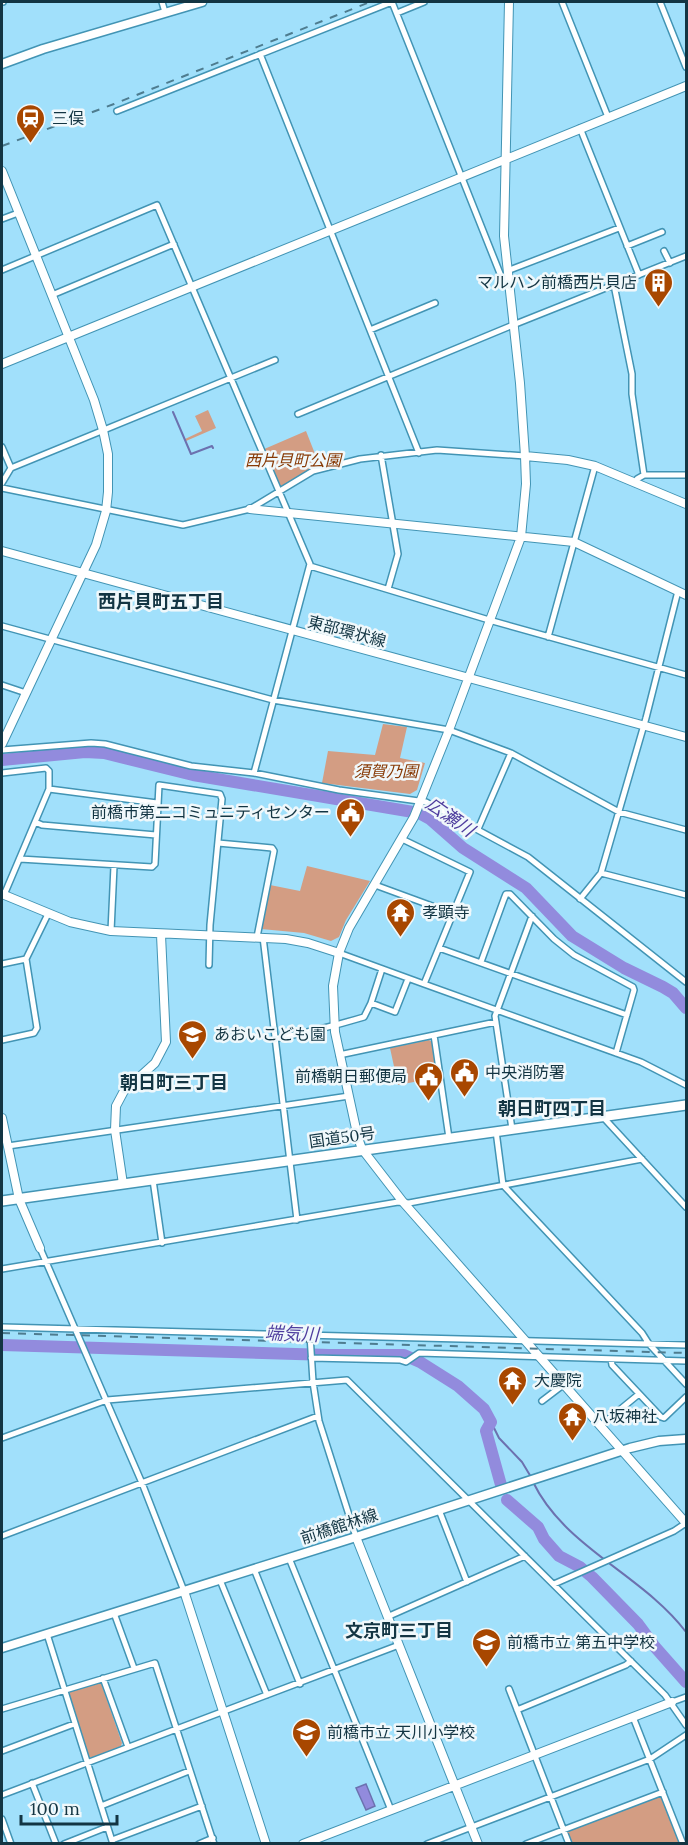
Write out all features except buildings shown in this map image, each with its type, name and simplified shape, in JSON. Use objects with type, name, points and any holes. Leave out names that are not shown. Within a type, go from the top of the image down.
[{"type":"highway","name":"国道50号","points":[[2,1201],[687,1105]]},
{"type":"main road","points":[[2,64],[43,49],[202,2]]},
{"type":"main road","name":"前橋館林線","points":[[2,1648],[623,1451],[659,1441],[687,1439]]},
{"type":"street","points":[[162,2],[165,12]]},
{"type":"street","points":[[117,111],[390,2],[397,13],[501,276],[505,279],[508,275],[619,228]]},
{"type":"street","points":[[397,13],[424,2]]},
{"type":"street","points":[[510,2],[504,236],[525,456],[526,484],[521,537],[414,817],[360,907],[339,953],[333,986],[334,1025],[362,1149],[403,1202],[686,1523],[675,1531],[554,1584]]},
{"type":"street","points":[[562,2],[608,117]]},
{"type":"street","points":[[660,2],[687,67]]},
{"type":"street","points":[[260,54],[419,453]]},
{"type":"street","points":[[2,364],[687,86]]},
{"type":"street","points":[[580,128],[639,276]]},
{"type":"street","points":[[2,171],[93,399],[103,430],[109,466],[106,511],[96,546],[2,744]]},
{"type":"street","points":[[2,270],[157,205],[310,566],[254,773]]},
{"type":"street","points":[[2,219],[18,213]]},
{"type":"street","points":[[627,246],[662,232]]},
{"type":"street","points":[[52,295],[174,244]]},
{"type":"street","points":[[664,251],[670,264]]},
{"type":"street","points":[[298,414],[687,256]]},
{"type":"street","points":[[614,285],[632,374],[632,394],[644,475]]},
{"type":"street","points":[[370,330],[435,303]]},
{"type":"street","points":[[2,483],[11,468],[275,360]]},
{"type":"street","points":[[2,447],[11,468]]},
{"type":"street","points":[[2,488],[183,525],[250,509],[313,471],[381,455],[437,450],[568,460],[595,466],[687,504]]},
{"type":"street","points":[[381,455],[398,557],[388,589]]},
{"type":"street","points":[[548,637],[595,466]]},
{"type":"street","points":[[637,484],[637,479],[644,475],[687,476]]},
{"type":"street","points":[[250,509],[574,542],[682,593],[602,873],[580,899]]},
{"type":"street","name":"東部環状線","points":[[2,551],[687,737]]},
{"type":"street","points":[[310,566],[489,620],[687,675]]},
{"type":"street","points":[[2,626],[273,700],[449,730],[511,753],[619,812],[687,830]]},
{"type":"street","points":[[2,685],[26,693]]},
{"type":"street","points":[[2,750],[91,743],[105,744],[184,765],[254,773],[419,804],[478,829],[528,857],[687,982]]},
{"type":"street","points":[[478,829],[511,753]]},
{"type":"street","points":[[2,773],[48,769],[49,789],[3,894],[48,914],[111,932],[260,937],[308,943],[616,1053],[654,1068],[687,1085]]},
{"type":"street","points":[[20,859],[114,866],[153,866],[160,784],[221,795],[209,965]]},
{"type":"street","points":[[49,789],[157,803]]},
{"type":"street","points":[[35,822],[42,825],[156,835]]},
{"type":"street","points":[[402,839],[469,870],[470,875],[424,984]]},
{"type":"street","points":[[218,843],[274,850],[260,937],[297,1220]]},
{"type":"street","points":[[111,932],[114,866]]},
{"type":"street","points":[[602,873],[687,895]]},
{"type":"street","points":[[375,885],[454,914]]},
{"type":"street","points":[[481,962],[506,894],[513,896],[573,955],[633,987],[616,1053]]},
{"type":"street","points":[[2,1040],[34,1033],[37,1028],[26,959],[48,914]]},
{"type":"street","points":[[512,1129],[496,1023],[497,1011],[532,916]]},
{"type":"street","points":[[123,1184],[115,1130],[116,1106],[124,1091],[155,1063],[166,1042],[161,935]]},
{"type":"street","points":[[440,948],[627,1015]]},
{"type":"street","points":[[2,964],[26,959]]},
{"type":"street","points":[[274,1039],[329,1028],[364,1017],[382,969]]},
{"type":"street","points":[[371,1003],[395,1012],[408,979]]},
{"type":"street","points":[[339,1055],[496,1023]]},
{"type":"street","points":[[434,1035],[449,1138]]},
{"type":"street","points":[[8,1146],[349,1096]]},
{"type":"street","points":[[603,1117],[687,1207]]},
{"type":"street","points":[[2,1121],[19,1199],[142,1483],[184,1591],[266,1844]]},
{"type":"street","points":[[496,1131],[503,1185],[687,1384]]},
{"type":"street","points":[[2,1269],[403,1202],[410,1203],[642,1159]]},
{"type":"street","points":[[153,1180],[162,1242]]},
{"type":"street","points":[[2,1327],[687,1345]]},
{"type":"street","points":[[310,1335],[318,1416],[356,1537],[478,1844]]},
{"type":"street","points":[[311,1357],[408,1361],[419,1353],[687,1361]]},
{"type":"street","points":[[611,1359],[612,1365],[661,1417],[664,1418],[687,1397]]},
{"type":"street","points":[[2,1438],[107,1400],[347,1380],[672,1702],[687,1725]]},
{"type":"street","points":[[542,1401],[563,1385]]},
{"type":"street","points":[[600,1426],[639,1394]]},
{"type":"street","points":[[2,1536],[318,1416]]},
{"type":"street","points":[[439,1510],[467,1582]]},
{"type":"street","points":[[387,1617],[525,1556]]},
{"type":"street","points":[[289,1558],[391,1810]]},
{"type":"street","points":[[254,1569],[300,1683]]},
{"type":"street","points":[[220,1580],[267,1695]]},
{"type":"street","points":[[114,1613],[134,1668]]},
{"type":"street","points":[[47,1634],[112,1841],[202,1806]]},
{"type":"street","points":[[2,1795],[399,1645]]},
{"type":"street","points":[[517,1710],[631,1661]]},
{"type":"street","points":[[2,1709],[152,1662],[155,1664],[214,1841],[199,1844]]},
{"type":"street","points":[[103,1678],[128,1747]]},
{"type":"street","points":[[509,1689],[569,1844]]},
{"type":"street","points":[[303,1844],[318,1841],[391,1810],[687,1697]]},
{"type":"street","points":[[633,1717],[683,1844]]},
{"type":"street","points":[[2,1751],[74,1724]]},
{"type":"street","points":[[427,1844],[650,1759],[687,1735]]},
{"type":"street","points":[[101,1806],[189,1771]]},
{"type":"street","points":[[32,1783],[56,1844]]},
{"type":"street","points":[[526,1844],[663,1792]]},
{"type":"street","points":[[2,1819],[11,1844]]},
{"type":"street","points":[[64,1844],[107,1827]]},
{"type":"green space","points":[[208,410],[216,428],[186,441],[185,439],[202,431],[195,416]]},
{"type":"green space","name":"西片貝町公園","points":[[306,431],[321,469],[280,492],[262,450]]},
{"type":"green space","name":"須賀乃園","points":[[383,724],[407,727],[400,758],[425,763],[417,790],[410,794],[322,783],[328,751],[375,755]]},
{"type":"green space","points":[[307,866],[370,881],[346,920],[339,937],[331,941],[304,933],[261,929],[270,885],[300,891]]},
{"type":"green space","points":[[429,1040],[432,1042],[438,1075],[435,1078],[398,1085],[390,1048]]},
{"type":"green space","points":[[99,1682],[122,1743],[121,1746],[92,1758],[88,1756],[68,1695],[70,1691]]},
{"type":"green space","points":[[663,1792],[683,1843],[569,1843],[564,1829]]},
{"type":"shaded area","points":[[366,1784],[375,1806],[366,1810],[356,1788]]},
{"type":"waterway","points":[[173,412],[191,454],[212,446],[213,448]]},
{"type":"waterway","name":"広瀬川","points":[[2,760],[85,752],[104,753],[193,775],[419,813],[430,819],[463,848],[526,888],[572,936],[624,968],[673,993],[686,1008]]},
{"type":"waterway","name":"端気川","points":[[2,1345],[329,1355],[404,1355],[420,1362],[458,1386],[484,1409],[491,1422],[486,1431],[501,1485]]},
{"type":"waterway","points":[[491,1422],[499,1438],[522,1462],[531,1477]]},
{"type":"waterway","points":[[533,1482],[547,1505],[564,1525],[648,1594],[686,1632]]},
{"type":"waterway","name":"端気川","points":[[507,1500],[538,1527],[544,1539],[559,1556],[580,1567],[592,1577],[638,1624],[686,1682]]},
{"type":"railway","points":[[2,146],[370,2]]},
{"type":"railway","points":[[2,1333],[686,1353]]},
{"type":"place","name":"三俣","points":[[31,144]]},
{"type":"place","name":"マルハン前橋西片貝店","points":[[658,308]]},
{"type":"place","name":"前橋市第二コミュニティセンター","points":[[351,838]]},
{"type":"place","name":"孝顕寺","points":[[401,938]]},
{"type":"place","name":"あおいこども園","points":[[193,1060]]},
{"type":"place","name":"中央消防署","points":[[464,1098]]},
{"type":"place","name":"前橋朝日郵便局","points":[[428,1102]]},
{"type":"place","name":"大慶院","points":[[513,1406]]},
{"type":"place","name":"八坂神社","points":[[572,1442]]},
{"type":"place","name":"前橋市立 第五中学校","points":[[486,1668]]},
{"type":"place","name":"前橋市立 天川小学校","points":[[306,1758]]},
{"type":"district","name":"西片貝町五丁目","points":[[161,602]]},
{"type":"district","name":"朝日町三丁目","points":[[174,1083]]},
{"type":"district","name":"朝日町四丁目","points":[[552,1109]]},
{"type":"district","name":"文京町三丁目","points":[[399,1631]]}]
